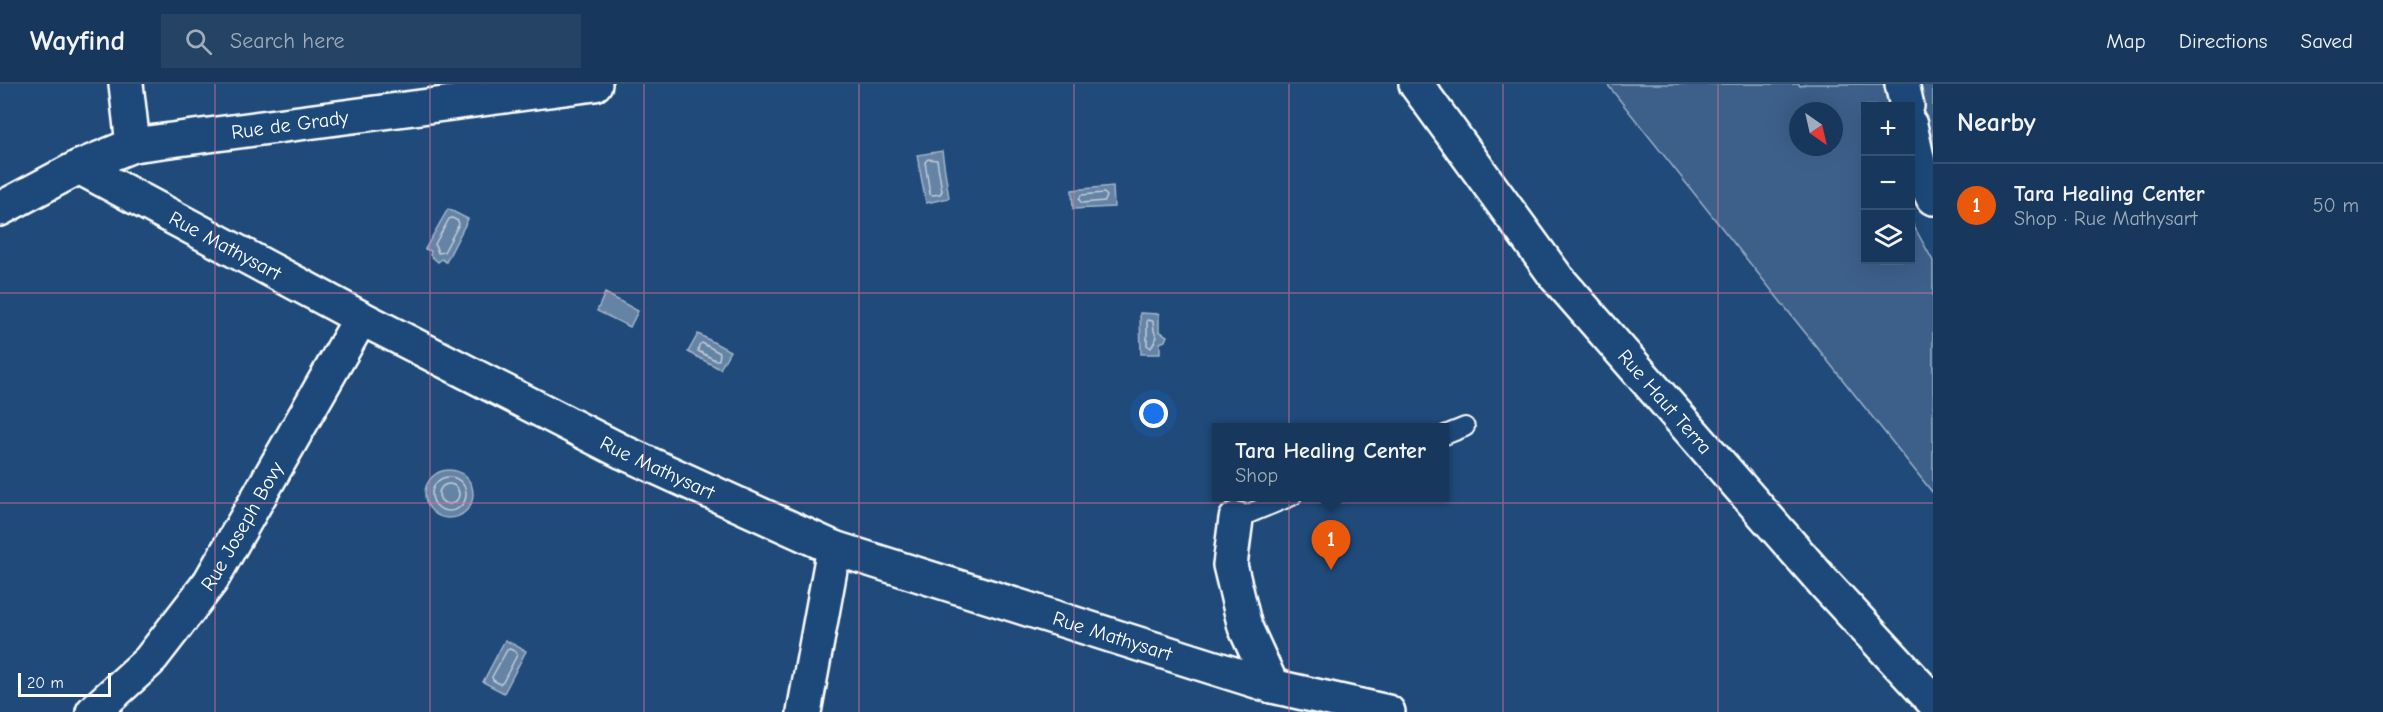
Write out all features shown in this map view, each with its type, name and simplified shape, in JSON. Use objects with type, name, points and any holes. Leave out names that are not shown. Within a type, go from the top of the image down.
[{"type":"street","points":[[126,84],[134,145]]},
{"type":"street","name":"Rue de Grady","points":[[0,209],[79,167],[134,145],[595,84]]},
{"type":"street","name":"Rue Haut Terra","points":[[1416,84],[1557,278],[1824,583],[1933,701]]},
{"type":"street","points":[[1902,84],[1906,102]]},
{"type":"street","points":[[1915,145],[1920,171],[1933,198]]},
{"type":"street","name":"Rue Mathysart","points":[[79,167],[361,318],[623,452],[834,548],[1272,686],[1318,704],[1388,712]]},
{"type":"street","name":"Rue Joseph Bovy","points":[[93,712],[149,661],[210,582],[361,318]]},
{"type":"street","points":[[1236,519],[1230,565],[1245,627],[1272,686]]},
{"type":"street","points":[[804,712],[834,548]]},
{"type":"lane","points":[[1449,433],[1465,427]]},
{"type":"lane","points":[[1236,519],[1280,501]]},
{"type":"shaded area","points":[[1607,84],[1799,84],[1800,86],[1806,84],[1933,84],[1933,147],[1915,165],[1915,102],[1861,102],[1861,264],[1915,264],[1915,228],[1933,261],[1933,493]]},
{"type":"water","points":[[942,151],[949,198],[926,203],[917,155]]},
{"type":"water","points":[[1113,186],[1114,207],[1073,209],[1072,190]]},
{"type":"water","points":[[448,209],[468,219],[446,262],[442,259],[438,262],[430,255],[431,251],[425,249]]},
{"type":"water","points":[[605,293],[638,311],[630,327],[597,311]]},
{"type":"water","points":[[1140,313],[1159,314],[1159,331],[1167,336],[1165,341],[1160,343],[1160,354],[1141,354]]},
{"type":"water","points":[[698,334],[730,351],[720,369],[688,352]]},
{"type":"water","points":[[449,470],[466,477],[473,494],[466,511],[449,518],[432,511],[425,494],[432,477]]},
{"type":"water","points":[[505,640],[526,651],[504,693],[483,682]]},
{"type":"place","name":"Tara Healing Center","points":[[1331,570]]}]
